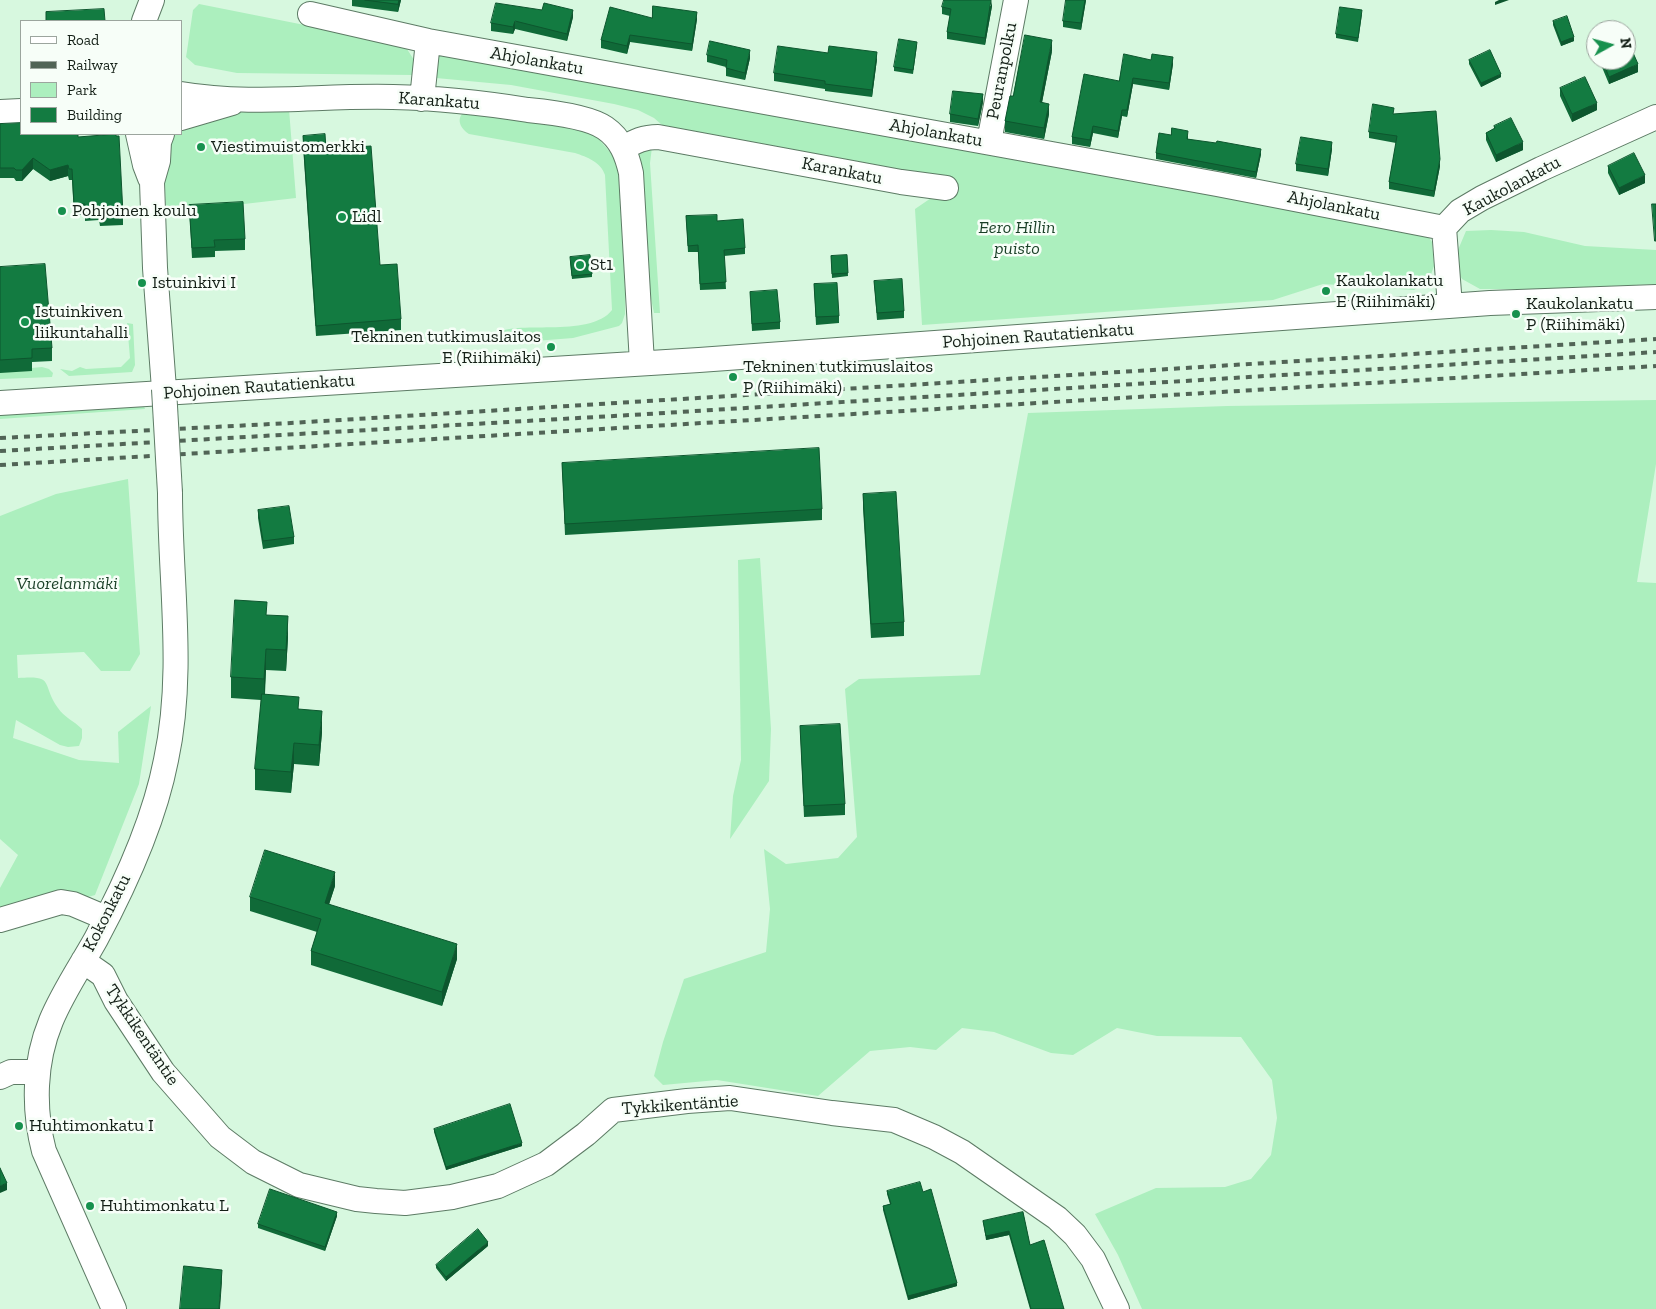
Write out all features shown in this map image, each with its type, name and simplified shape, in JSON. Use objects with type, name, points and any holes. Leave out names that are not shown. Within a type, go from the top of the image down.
[{"type":"street","name":"Peuranpolku","points":[[989,142],[1016,0]]},
{"type":"street","name":"Ahjolankatu","points":[[310,14],[428,41],[989,142],[1444,228]]},
{"type":"street","points":[[422,99],[428,41]]},
{"type":"street","name":"Karankatu","points":[[182,94],[244,100],[393,97],[486,104],[580,119],[604,128],[624,148],[631,173],[642,363]]},
{"type":"street","name":"Karankatu","points":[[182,118],[244,100]]},
{"type":"street","points":[[0,112],[20,111]]},
{"type":"street","name":"Kaukolankatu","points":[[1450,306],[1444,228],[1460,211],[1482,198],[1656,117]]},
{"type":"street","points":[[138,135],[145,164],[152,182]]},
{"type":"street","points":[[152,182],[158,161],[159,142],[162,135]]},
{"type":"street","name":"Karankatu","points":[[624,148],[637,140],[658,136],[901,182],[946,188]]},
{"type":"street","name":"Kokonkatu","points":[[114,1309],[44,1151],[37,1108],[38,1072],[50,1023],[106,918],[144,834],[166,761],[171,733],[175,699],[176,643],[170,496],[152,182]]},
{"type":"street","name":"Pohjoinen Rautatienkatu","points":[[0,403],[642,363],[1450,306],[1656,297]]},
{"type":"street","points":[[0,920],[61,902],[73,904],[106,918]]},
{"type":"street","name":"Tykkikentäntie","points":[[83,961],[103,975],[116,1001],[163,1072],[220,1136],[253,1162],[299,1186],[376,1202],[405,1203],[452,1197],[498,1186],[546,1164],[586,1134],[613,1110],[687,1101],[730,1098],[894,1120],[934,1137],[962,1152],[1057,1218],[1075,1235],[1093,1259],[1117,1309]]},
{"type":"street","points":[[0,1077],[11,1072],[38,1072]]},
{"type":"green space","points":[[199,4],[390,42],[407,49],[414,60],[412,75],[237,73],[195,65],[186,57],[193,10]]},
{"type":"green space","name":"Eero Hillin puisto","points":[[450,54],[1426,233],[1432,242],[1434,266],[1429,280],[1414,290],[1323,284],[1273,300],[922,325],[915,209],[934,196],[669,131],[654,118],[638,110],[614,104],[511,85],[436,78],[434,63],[439,55]]},
{"type":"green space","points":[[289,109],[296,198],[166,213],[164,151],[172,135],[182,135],[182,128],[216,117],[241,112]]},
{"type":"green space","points":[[463,113],[519,118],[586,131],[598,138],[615,158],[621,180],[625,292],[625,314],[619,326],[573,338],[497,344],[498,334],[505,330],[587,324],[601,319],[612,310],[605,175],[597,163],[575,153],[469,134],[460,124]]},
{"type":"green space","points":[[653,139],[650,163],[660,313],[654,313],[648,284],[636,153]]},
{"type":"green space","points":[[1466,231],[1524,232],[1585,246],[1656,250],[1656,284],[1541,289],[1480,289],[1462,279],[1457,270],[1455,257]]},
{"type":"green space","points":[[127,323],[133,324],[135,365],[132,372],[69,376],[60,369],[72,371],[80,367],[86,369],[121,367],[130,358]]},
{"type":"green space","points":[[42,367],[49,369],[53,373],[52,377],[0,379],[0,371]]},
{"type":"green space","points":[[1656,400],[1656,464],[1637,582],[1656,583],[1656,1309],[1142,1309],[1118,1255],[1095,1214],[1156,1188],[1225,1187],[1251,1179],[1271,1155],[1277,1118],[1272,1080],[1241,1037],[1157,1036],[1117,1028],[1073,1055],[1051,1053],[994,1032],[962,1028],[936,1050],[910,1047],[870,1051],[818,1096],[717,1080],[663,1085],[654,1076],[684,979],[766,952],[770,909],[764,849],[786,864],[838,858],[857,837],[845,689],[859,679],[980,675],[1028,413],[1227,406]]},
{"type":"green space","points":[[144,406],[145,409],[0,419],[0,413]]},
{"type":"green space","name":"Vuorelanmäki","points":[[128,479],[140,654],[130,671],[101,671],[84,652],[17,655],[18,678],[30,677],[43,680],[60,711],[82,729],[82,738],[79,746],[68,747],[60,745],[16,720],[13,738],[79,760],[119,763],[118,732],[151,706],[139,784],[95,895],[76,897],[0,913],[0,888],[18,855],[0,839],[0,516],[56,494]]},
{"type":"green space","points":[[760,558],[771,729],[769,781],[730,839],[733,796],[741,760],[738,560]]},
{"type":"building","points":[[365,0],[399,0],[398,4]]},
{"type":"building","points":[[944,0],[991,0],[985,38],[947,32],[951,9],[942,7]]},
{"type":"building","points":[[1066,0],[1085,0],[1081,23],[1063,21]]},
{"type":"building","points":[[496,3],[542,10],[544,3],[573,10],[567,34],[515,21],[513,27],[491,23]]},
{"type":"building","points":[[653,6],[697,12],[692,44],[630,35],[627,46],[601,40],[610,7],[652,18]]},
{"type":"building","points":[[1340,7],[1362,10],[1358,38],[1336,34]]},
{"type":"building","points":[[104,9],[105,20],[46,20],[46,12]]},
{"type":"building","points":[[1567,16],[1574,37],[1561,42],[1553,21]]},
{"type":"building","points":[[1025,35],[1052,40],[1040,102],[1049,104],[1044,128],[1005,121],[1010,96],[1013,96]]},
{"type":"building","points":[[899,39],[917,42],[913,70],[894,67]]},
{"type":"building","points":[[710,41],[750,50],[745,73],[726,68],[727,60],[707,55]]},
{"type":"building","points":[[778,46],[828,53],[829,46],[877,52],[872,90],[825,84],[825,81],[774,73]]},
{"type":"building","points":[[1490,50],[1501,74],[1481,83],[1469,60]]},
{"type":"building","points":[[1124,54],[1151,60],[1152,54],[1173,57],[1169,83],[1133,78],[1127,110],[1122,110],[1118,131],[1093,126],[1090,140],[1072,137],[1084,74],[1119,81]]},
{"type":"building","points":[[1606,70],[1625,70],[1609,77]]},
{"type":"building","points":[[1585,77],[1597,103],[1572,114],[1560,88]]},
{"type":"building","points":[[953,91],[983,94],[978,119],[950,114]]},
{"type":"building","points":[[1373,104],[1394,108],[1393,114],[1436,111],[1440,159],[1434,191],[1389,182],[1397,136],[1369,132]]},
{"type":"building","points":[[1511,118],[1523,142],[1496,155],[1486,133],[1495,128],[1494,126]]},
{"type":"building","points":[[20,123],[20,135],[119,136],[123,214],[100,215],[99,210],[85,210],[85,204],[74,204],[72,169],[69,169],[68,165],[50,170],[33,158],[22,170],[0,168],[0,124]]},
{"type":"building","points":[[1172,128],[1188,131],[1187,139],[1216,143],[1217,141],[1261,149],[1256,172],[1156,153],[1159,133],[1171,135]]},
{"type":"building","name":"Lidl","points":[[325,134],[326,149],[371,146],[380,265],[397,264],[401,319],[316,326],[303,136]]},
{"type":"building","points":[[1301,137],[1332,142],[1328,169],[1296,164]]},
{"type":"building","points":[[1634,153],[1645,175],[1619,188],[1608,166]]},
{"type":"building","points":[[243,202],[245,239],[214,240],[215,247],[192,248],[189,205]]},
{"type":"building","points":[[1652,204],[1656,204],[1656,241],[1655,241]]},
{"type":"building","points":[[717,215],[717,221],[743,219],[745,248],[724,250],[726,282],[700,284],[698,245],[688,246],[686,216]]},
{"type":"building","points":[[590,255],[592,274],[572,276],[570,257]]},
{"type":"building","points":[[847,255],[848,273],[832,274],[831,256]]},
{"type":"building","name":"Istuinkiven liikuntahalli","points":[[45,264],[52,348],[32,349],[32,358],[0,360],[0,267]]},
{"type":"building","points":[[902,279],[904,311],[877,313],[874,281]]},
{"type":"building","points":[[837,283],[839,316],[816,317],[814,284]]},
{"type":"building","points":[[777,290],[780,322],[752,324],[750,292]]},
{"type":"building","points":[[819,448],[822,509],[565,524],[562,463]]},
{"type":"building","points":[[896,492],[904,622],[871,624],[863,494]]},
{"type":"building","points":[[289,506],[294,537],[263,541],[258,510]]},
{"type":"building","points":[[235,600],[267,602],[266,615],[288,616],[286,650],[266,649],[264,679],[231,677]]},
{"type":"building","points":[[262,694],[299,697],[298,709],[322,711],[319,745],[294,743],[291,772],[255,769]]},
{"type":"building","points":[[840,724],[845,804],[804,806],[800,726]]},
{"type":"building","points":[[265,850],[335,872],[325,903],[457,944],[442,992],[311,951],[321,919],[250,897]]},
{"type":"building","points":[[510,1104],[522,1143],[446,1167],[434,1129]]},
{"type":"building","points":[[0,1168],[7,1183],[0,1186]]},
{"type":"building","points":[[920,1182],[923,1192],[931,1189],[957,1283],[908,1296],[883,1206],[891,1204],[887,1191]]},
{"type":"building","points":[[270,1189],[337,1212],[325,1247],[258,1224]]},
{"type":"building","points":[[1023,1212],[1030,1245],[1044,1240],[1064,1309],[1031,1309],[1009,1231],[986,1236],[983,1221]]},
{"type":"building","points":[[478,1229],[488,1242],[446,1277],[436,1265]]},
{"type":"building","points":[[184,1266],[222,1270],[219,1309],[180,1309]]},
{"type":"railway","points":[[0,438],[291,423],[1656,339]]},
{"type":"railway","points":[[0,451],[631,415],[1656,352]]},
{"type":"railway","points":[[0,465],[1656,366]]},
{"type":"place","name":"Viestimuistomerkki","points":[[201,147]]},
{"type":"place","name":"Pohjoinen koulu","points":[[62,211]]},
{"type":"place","name":"Lidl","points":[[342,217]]},
{"type":"place","name":"St1","points":[[580,265]]},
{"type":"place","name":"Istuinkivi I","points":[[142,283]]},
{"type":"place","name":"Kaukolankatu E (Riihimäki)","points":[[1326,291]]},
{"type":"place","name":"Kaukolankatu P (Riihimäki)","points":[[1516,314]]},
{"type":"place","name":"Istuinkiven liikuntahalli","points":[[25,322]]},
{"type":"place","name":"Tekninen tutkimuslaitos E (Riihimäki)","points":[[551,347]]},
{"type":"place","name":"Tekninen tutkimuslaitos P (Riihimäki)","points":[[733,377]]},
{"type":"place","name":"Huhtimonkatu I","points":[[19,1126]]},
{"type":"place","name":"Huhtimonkatu L","points":[[90,1206]]}]
